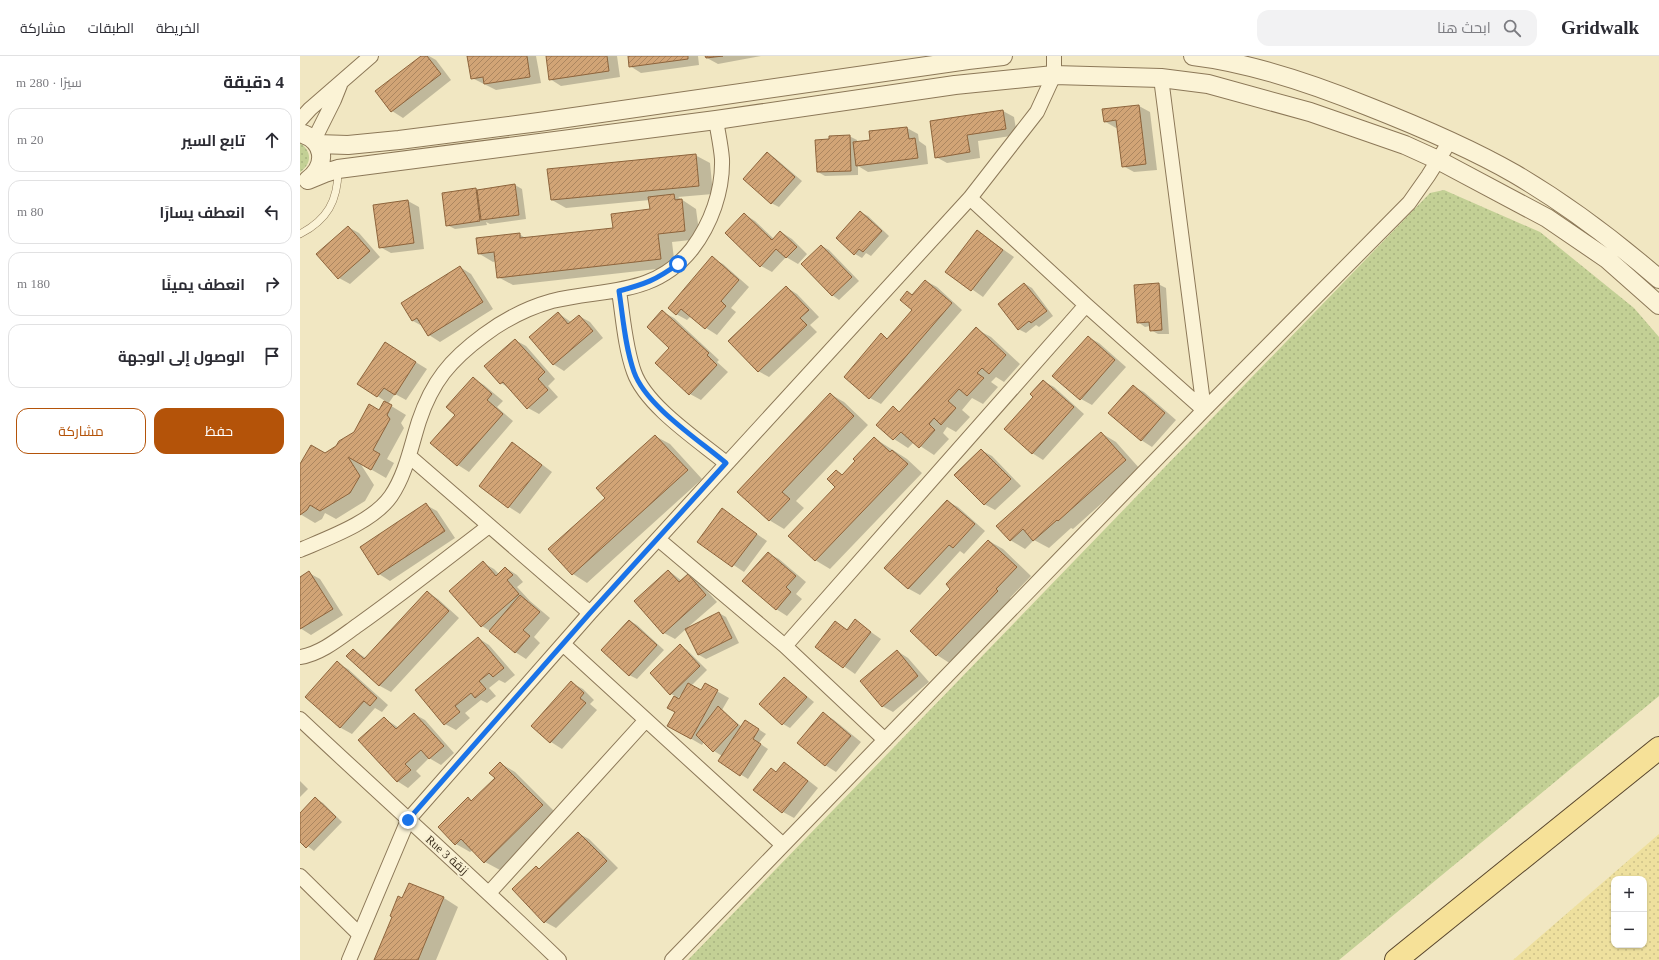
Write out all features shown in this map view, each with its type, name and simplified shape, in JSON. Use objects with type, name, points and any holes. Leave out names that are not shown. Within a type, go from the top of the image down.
[{"type":"main road","points":[[1396,960],[1659,748]]},
{"type":"street","points":[[300,120],[310,109],[371,56]]},
{"type":"street","points":[[310,139],[348,145],[399,140],[1003,56]]},
{"type":"street","points":[[349,960],[408,820],[590,613],[970,198],[1037,112],[1054,74],[1054,56]]},
{"type":"street","points":[[1193,56],[1216,59],[1318,86],[1423,128],[1515,174],[1572,211],[1624,248],[1659,279]]},
{"type":"street","points":[[302,183],[338,169],[716,120],[955,85],[1054,74],[1161,78],[1208,84],[1310,112],[1405,145],[1438,160],[1547,218],[1607,259],[1659,305]]},
{"type":"street","points":[[1161,78],[1204,410]]},
{"type":"street","points":[[310,139],[334,100],[341,83]]},
{"type":"street","points":[[300,550],[348,529],[377,511],[391,497],[401,479],[419,421],[434,385],[454,359],[483,336],[508,318],[530,308],[552,301],[619,291],[644,284],[660,277],[678,264],[701,236],[715,206],[722,177],[722,158],[716,120]]},
{"type":"street","points":[[302,183],[314,176],[321,162],[321,155],[310,139]]},
{"type":"street","points":[[672,960],[1204,410],[1409,203],[1450,141]]},
{"type":"street","points":[[970,198],[1086,305],[1204,410]]},
{"type":"street","points":[[619,291],[627,343],[634,373],[643,389],[661,410],[726,463]]},
{"type":"street","points":[[784,646],[1086,305]]},
{"type":"street","points":[[409,456],[590,613]]},
{"type":"street","points":[[300,657],[319,650],[334,641],[391,602],[489,526]]},
{"type":"street","points":[[658,538],[784,646],[886,740]]},
{"type":"street","points":[[563,644],[645,721],[783,845]]},
{"type":"street","name":"Rue 3 زنقة","points":[[300,719],[489,893],[559,960]]},
{"type":"street","points":[[489,893],[645,721]]},
{"type":"street","points":[[300,876],[359,934]]},
{"type":"lane","points":[[300,234],[318,222],[329,209],[337,189],[338,169]]},
{"type":"green space","points":[[300,143],[307,150],[309,158],[307,165],[300,172]]},
{"type":"green space","points":[[1444,190],[1540,232],[1634,308],[1659,337],[1659,696],[1339,960],[688,960],[1430,193]]},
{"type":"sand","points":[[1659,834],[1659,960],[1513,960]]},
{"type":"building","points":[[421,56],[427,56],[441,74],[391,112],[375,91]]},
{"type":"building","points":[[467,56],[527,56],[530,77],[484,84],[483,77],[471,79]]},
{"type":"building","points":[[546,56],[607,56],[609,71],[549,80]]},
{"type":"building","points":[[628,56],[688,56],[688,59],[629,67]]},
{"type":"building","points":[[705,56],[723,56],[706,58]]},
{"type":"building","points":[[1139,105],[1146,164],[1122,167],[1116,120],[1104,122],[1102,109]]},
{"type":"building","points":[[1003,110],[1006,129],[967,135],[970,152],[935,158],[930,121]]},
{"type":"building","points":[[907,127],[909,139],[915,138],[918,158],[856,166],[853,142],[870,140],[869,131]]},
{"type":"building","points":[[850,135],[851,171],[817,172],[815,140],[829,139],[829,136]]},
{"type":"building","points":[[767,152],[795,177],[771,204],[743,179]]},
{"type":"building","points":[[696,154],[699,186],[551,200],[547,169]]},
{"type":"building","points":[[515,184],[519,215],[481,220],[477,190]]},
{"type":"building","points":[[476,188],[480,221],[446,226],[442,193]]},
{"type":"building","points":[[674,194],[675,200],[682,199],[685,231],[658,234],[661,259],[497,278],[494,252],[478,254],[476,238],[520,233],[520,238],[613,228],[611,214],[650,209],[648,197]]},
{"type":"building","points":[[408,200],[414,243],[379,248],[373,205]]},
{"type":"building","points":[[860,211],[882,231],[863,252],[859,249],[854,255],[836,238]]},
{"type":"building","points":[[744,213],[772,240],[780,231],[797,247],[786,258],[776,249],[760,267],[725,233]]},
{"type":"building","points":[[348,226],[370,251],[338,279],[316,254]]},
{"type":"building","points":[[977,230],[1003,250],[971,291],[945,272]]},
{"type":"building","points":[[821,245],[852,277],[832,296],[801,264]]},
{"type":"building","points":[[712,256],[739,280],[721,301],[726,306],[705,329],[681,309],[676,315],[668,308]]},
{"type":"building","points":[[460,266],[483,302],[428,336],[417,318],[412,321],[401,303]]},
{"type":"building","points":[[925,280],[952,303],[869,399],[844,377],[881,333],[887,339],[912,310],[900,300],[907,291],[912,295]]},
{"type":"building","points":[[1024,283],[1047,311],[1031,323],[1029,321],[1018,330],[998,304]]},
{"type":"building","points":[[1159,283],[1162,330],[1150,331],[1149,322],[1137,323],[1134,285]]},
{"type":"building","points":[[786,286],[809,310],[800,318],[807,325],[758,372],[728,341]]},
{"type":"building","points":[[662,310],[709,353],[707,355],[717,365],[689,395],[655,363],[669,348],[647,327]]},
{"type":"building","points":[[558,312],[568,324],[579,315],[593,331],[553,365],[529,337]]},
{"type":"building","points":[[976,327],[1006,355],[989,374],[982,368],[977,373],[984,378],[967,396],[959,389],[948,401],[956,408],[941,425],[934,418],[929,424],[935,430],[919,448],[901,432],[893,440],[876,425],[893,406],[899,412]]},
{"type":"building","points":[[1088,336],[1115,360],[1080,400],[1052,376]]},
{"type":"building","points":[[515,339],[545,372],[538,379],[548,390],[527,409],[503,382],[500,384],[484,366]]},
{"type":"building","points":[[385,342],[416,362],[395,395],[384,388],[377,397],[357,384]]},
{"type":"building","points":[[473,377],[492,394],[487,400],[503,414],[457,466],[430,443],[455,415],[446,407]]},
{"type":"building","points":[[1043,380],[1074,407],[1032,454],[1004,429],[1033,397],[1030,394]]},
{"type":"building","points":[[1133,385],[1165,413],[1141,441],[1108,413]]},
{"type":"building","points":[[830,393],[854,416],[782,492],[790,499],[769,521],[737,492]]},
{"type":"building","points":[[384,401],[392,405],[387,415],[390,419],[373,450],[380,454],[371,470],[348,457],[360,476],[350,493],[320,511],[310,505],[307,510],[300,515],[300,464],[311,445],[325,453],[336,446],[339,441],[354,432],[369,404],[379,410]]},
{"type":"building","points":[[1101,432],[1126,460],[1058,521],[1057,520],[1033,541],[1023,529],[1010,541],[996,526]]},
{"type":"building","points":[[655,435],[688,470],[572,575],[548,549],[605,498],[596,488]]},
{"type":"building","points":[[874,437],[890,452],[892,450],[908,464],[815,561],[788,536],[835,487],[827,479],[836,470],[842,475],[855,461],[853,459]]},
{"type":"building","points":[[512,442],[542,465],[508,508],[479,486]]},
{"type":"building","points":[[981,449],[1011,479],[984,505],[954,475]]},
{"type":"building","points":[[947,500],[975,524],[953,548],[949,545],[908,589],[884,568]]},
{"type":"building","points":[[426,503],[445,531],[378,575],[360,547]]},
{"type":"building","points":[[722,508],[757,534],[732,567],[697,542]]},
{"type":"building","points":[[988,540],[1017,567],[996,589],[998,591],[936,656],[910,631],[950,589],[946,584]]},
{"type":"building","points":[[768,552],[796,576],[786,587],[791,592],[776,610],[742,581]]},
{"type":"building","points":[[483,561],[496,576],[505,567],[513,575],[507,580],[519,594],[481,627],[449,591]]},
{"type":"building","points":[[668,570],[679,582],[688,574],[706,595],[663,634],[634,601]]},
{"type":"building","points":[[309,571],[333,609],[300,629],[300,577]]},
{"type":"building","points":[[427,591],[449,611],[379,686],[346,656],[353,649],[364,659]]},
{"type":"building","points":[[520,595],[540,612],[523,630],[530,636],[515,653],[489,631]]},
{"type":"building","points":[[719,612],[732,638],[698,655],[685,629]]},
{"type":"building","points":[[855,619],[871,632],[843,668],[815,647],[835,621],[847,630]]},
{"type":"building","points":[[629,620],[657,645],[629,676],[601,650]]},
{"type":"building","points":[[478,637],[504,668],[493,677],[489,673],[479,681],[486,689],[475,698],[471,693],[455,706],[460,712],[444,725],[415,690]]},
{"type":"building","points":[[680,644],[700,666],[670,695],[650,673]]},
{"type":"building","points":[[897,650],[918,676],[882,707],[860,681]]},
{"type":"building","points":[[337,661],[377,698],[370,706],[364,701],[340,728],[305,697]]},
{"type":"building","points":[[784,677],[807,697],[782,725],[759,704]]},
{"type":"building","points":[[571,681],[584,693],[580,698],[586,703],[550,743],[531,726]]},
{"type":"building","points":[[688,683],[701,690],[705,683],[718,690],[691,739],[667,726],[675,712],[667,708],[674,696],[679,699]]},
{"type":"building","points":[[718,706],[738,725],[713,752],[696,735]]},
{"type":"building","points":[[823,712],[851,736],[825,766],[797,743]]},
{"type":"building","points":[[414,713],[444,746],[429,759],[421,750],[405,764],[411,770],[397,782],[358,740],[384,717],[396,729]]},
{"type":"building","points":[[745,720],[759,729],[753,739],[761,744],[740,776],[718,761]]},
{"type":"building","points":[[500,762],[543,805],[484,863],[461,839],[455,845],[438,827],[468,797],[471,801],[495,778],[489,773]]},
{"type":"building","points":[[784,762],[808,781],[782,813],[753,790],[771,768],[776,772]]},
{"type":"building","points":[[315,797],[336,817],[306,848],[300,842],[300,813]]},
{"type":"building","points":[[578,832],[607,861],[544,923],[512,889],[536,866],[539,869]]},
{"type":"building","points":[[409,883],[444,897],[418,960],[374,960],[392,917],[390,916],[398,896],[402,898]]},
{"type":"route","points":[[408,820],[590,613],[726,463],[661,410],[643,389],[634,373],[627,343],[619,291],[644,284],[660,277],[678,264]]}]
